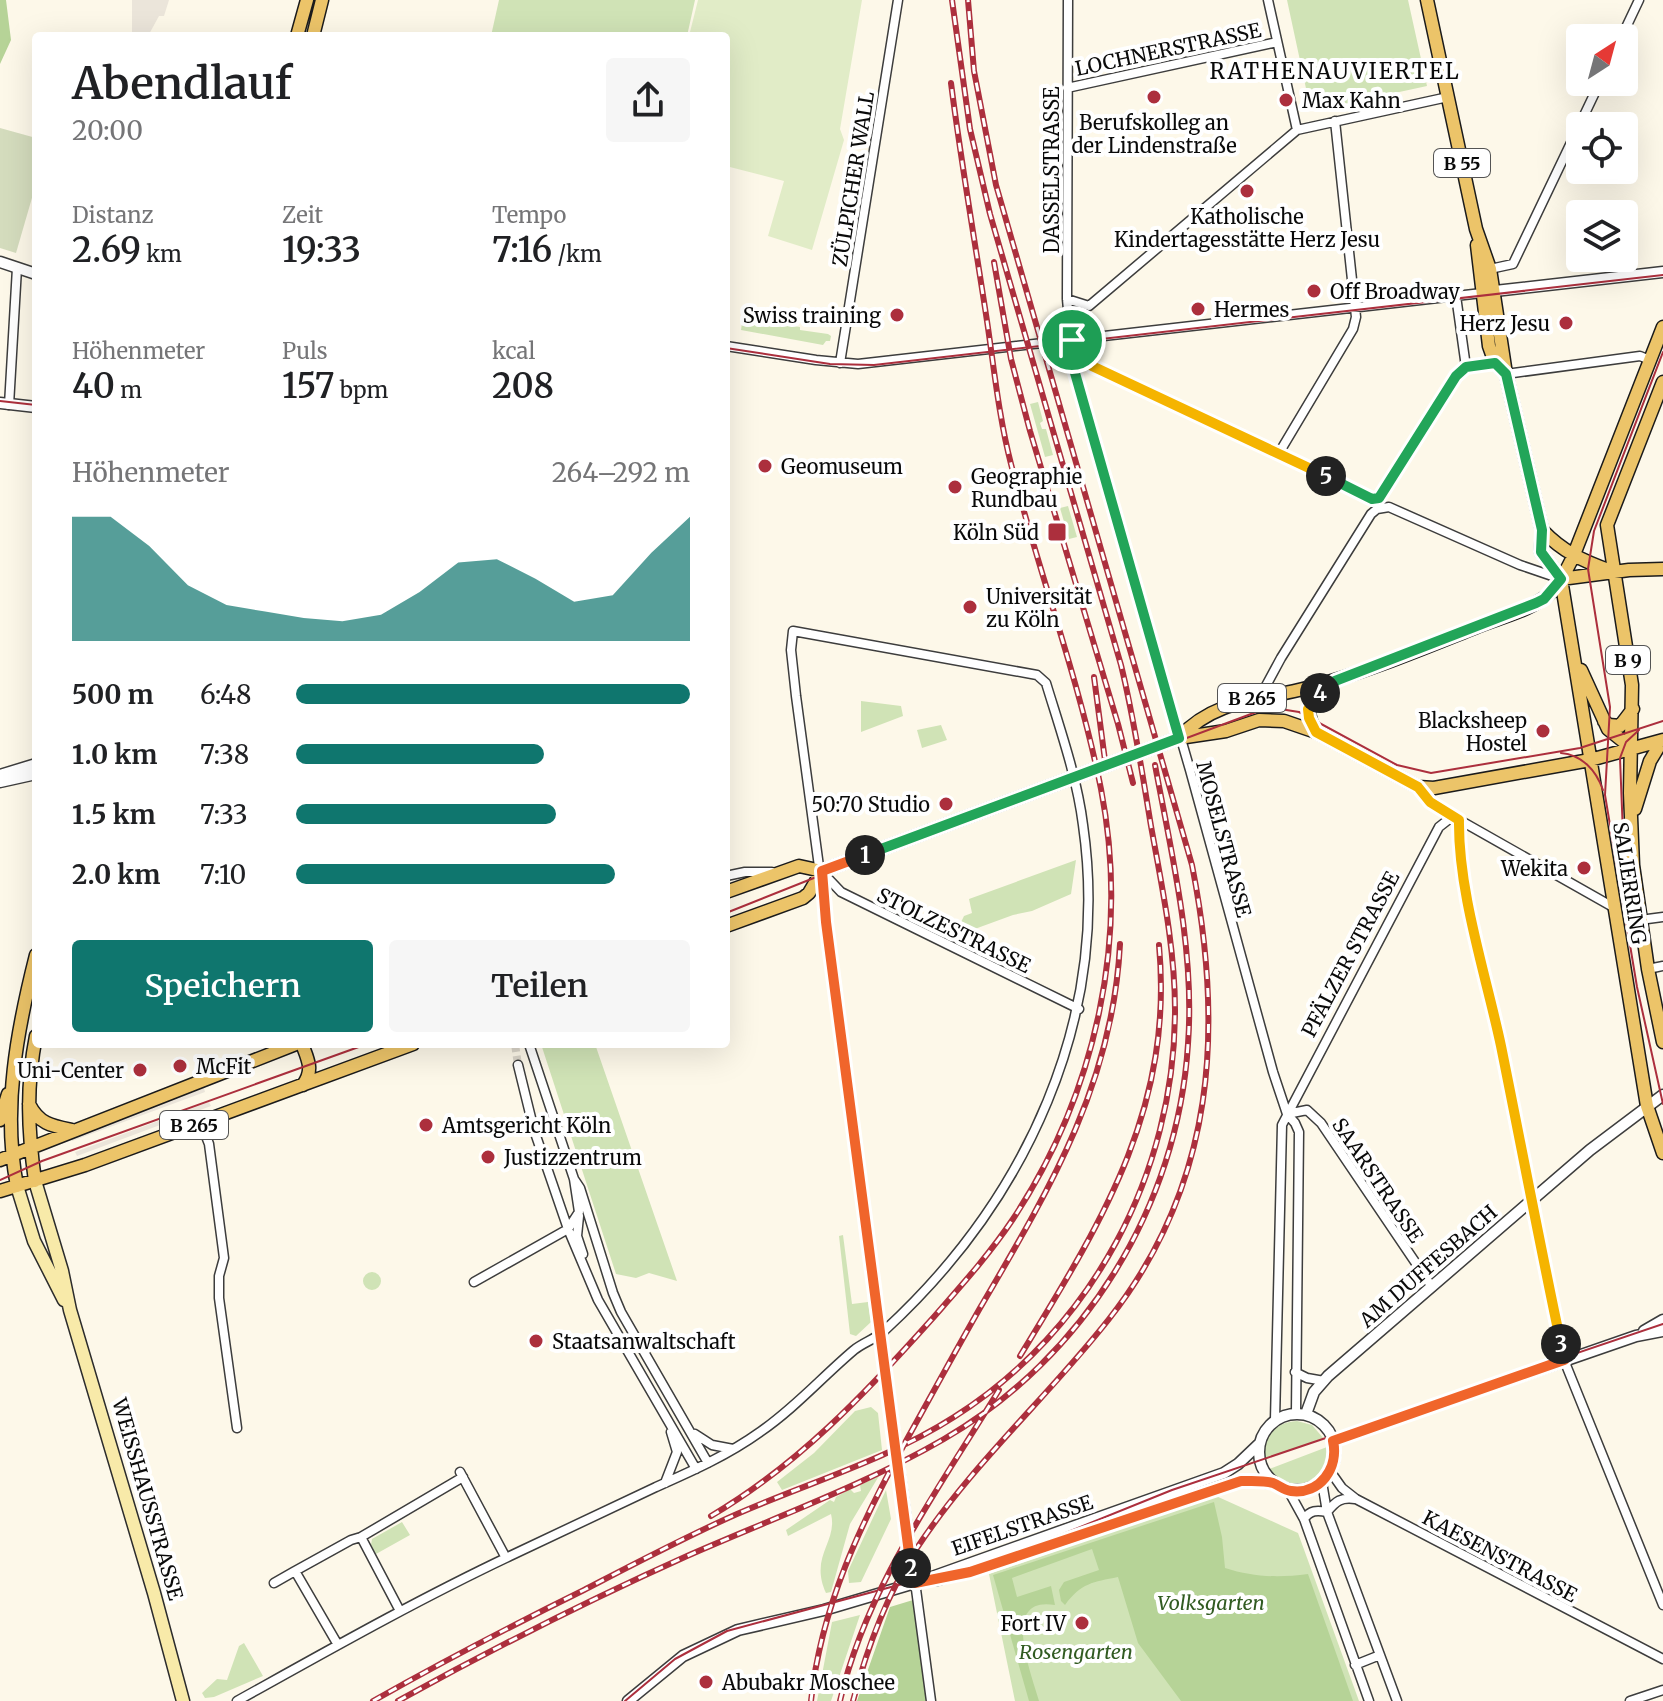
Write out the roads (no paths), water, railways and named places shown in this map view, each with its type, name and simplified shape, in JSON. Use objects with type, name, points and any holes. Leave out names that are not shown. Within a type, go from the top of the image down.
[{"type":"main road","points":[[298,32],[307,0]]},
{"type":"main road","points":[[314,32],[322,0]]},
{"type":"main road","name":"B 55","points":[[1427,0],[1542,530],[1541,552],[1561,579]]},
{"type":"main road","name":"B 55","points":[[1476,229],[1490,269],[1489,346],[1495,363]]},
{"type":"main road","points":[[1561,579],[1573,557],[1663,327]]},
{"type":"main road","points":[[1495,363],[1506,374]]},
{"type":"main road","name":"B 9","points":[[1633,749],[1632,685],[1607,525],[1663,382]]},
{"type":"main road","points":[[1542,530],[1573,557],[1615,572]]},
{"type":"main road","points":[[1561,579],[1663,569]]},
{"type":"main road","name":"B 265","points":[[1179,738],[1198,721],[1261,695],[1335,681],[1536,603],[1544,599],[1561,579]]},
{"type":"main road","name":"B 9","points":[[1561,579],[1590,760]]},
{"type":"main road","name":"B 9","points":[[1576,659],[1604,721]]},
{"type":"main road","points":[[1316,732],[1308,709],[1316,695],[1330,688],[1335,681]]},
{"type":"main road","points":[[1604,721],[1620,726],[1633,709]]},
{"type":"main road","name":"B 265","points":[[730,891],[799,866],[822,871],[1179,738],[1215,733],[1259,720],[1284,721],[1316,732],[1418,787]]},
{"type":"main road","points":[[1604,721],[1615,736],[1633,749]]},
{"type":"main road","points":[[1418,787],[1434,788],[1590,760],[1663,740]]},
{"type":"main road","points":[[1631,823],[1650,761],[1663,740]]},
{"type":"main road","name":"SALIERRING","points":[[1633,749],[1631,823],[1640,920],[1663,1042]]},
{"type":"main road","name":"SALIERRING","points":[[1590,760],[1647,1106],[1663,1153]]},
{"type":"main road","name":"B 265","points":[[730,925],[803,898],[822,871]]},
{"type":"main road","points":[[0,1120],[13,1075],[32,973]]},
{"type":"main road","name":"WEISSHAUSSTRASSE","points":[[34,1048],[27,1102],[30,1147],[38,1189],[70,1310],[186,1699]]},
{"type":"main road","name":"B 265","points":[[6,1157],[288,1048]]},
{"type":"main road","name":"B 265","points":[[301,1048],[311,1067],[303,1085]]},
{"type":"main road","name":"B 265","points":[[0,1191],[19,1196],[201,1123],[402,1048]]},
{"type":"main road","name":"WEISSHAUSSTRASSE","points":[[13,1075],[6,1157],[49,1274],[70,1310]]},
{"type":"main road","points":[[27,1102],[43,1123],[73,1130]]},
{"type":"main road","points":[[6,1157],[38,1189]]},
{"type":"street","name":"ZÜLPICHER WALL","points":[[840,363],[898,0]]},
{"type":"street","name":"DASSELSTRASSE","points":[[1068,0],[1067,299],[1072,340]]},
{"type":"street","points":[[1268,0],[1297,130]]},
{"type":"street","points":[[1628,24],[1639,0]]},
{"type":"street","name":"LOCHNERSTRASSE","points":[[1067,88],[1277,42]]},
{"type":"street","points":[[1490,269],[1513,264],[1593,96]]},
{"type":"street","points":[[1067,299],[1089,306],[1297,130],[1448,97]]},
{"type":"street","points":[[1279,453],[1353,329],[1357,307],[1335,121]]},
{"type":"street","points":[[0,262],[32,273]]},
{"type":"street","points":[[17,268],[5,404],[32,407]]},
{"type":"street","points":[[730,347],[840,363],[880,362],[1663,272]]},
{"type":"street","points":[[1456,296],[1466,367]]},
{"type":"street","points":[[1072,340],[1092,366],[1372,499],[1382,495],[1456,376],[1466,367],[1495,363]]},
{"type":"street","name":"MOSELSTRASSE","points":[[1072,340],[1073,366],[1241,962],[1287,1114]]},
{"type":"street","points":[[1506,374],[1640,356],[1650,360]]},
{"type":"street","points":[[1261,695],[1281,658],[1377,509],[1389,507],[1520,565],[1561,579]]},
{"type":"street","points":[[237,1701],[400,1611],[708,1463],[797,1404],[857,1348],[881,1334],[931,1284],[1002,1191],[1036,1131],[1052,1094],[1079,1009],[1088,938],[1084,827],[1047,685],[1039,676],[793,631],[791,650],[796,696],[822,871],[826,922],[881,1334],[931,1701]]},
{"type":"street","points":[[0,775],[32,765]]},
{"type":"street","points":[[0,782],[32,775]]},
{"type":"street","points":[[1418,787],[1430,802],[1613,907]]},
{"type":"street","points":[[1456,818],[1482,972],[1500,1042],[1564,1360],[1663,1605]]},
{"type":"street","name":"PFÄLZER STRASSE","points":[[1275,1420],[1280,1134],[1287,1114],[1439,827],[1456,818]]},
{"type":"street","name":"STOLZESTRASSE","points":[[822,871],[841,892],[1079,1009]]},
{"type":"street","points":[[730,875],[781,872]]},
{"type":"street","points":[[1640,920],[1663,917]]},
{"type":"street","points":[[1648,969],[1663,966]]},
{"type":"street","points":[[530,1048],[574,1179],[579,1212],[577,1236],[584,1266]]},
{"type":"street","points":[[518,1065],[534,1130],[584,1266],[608,1319],[696,1469]]},
{"type":"street","name":"AM DUFFESBACH","points":[[1301,1414],[1324,1381],[1530,1201],[1663,1095]]},
{"type":"street","name":"SAARSTRASSE","points":[[1287,1114],[1307,1110],[1321,1123],[1432,1287]]},
{"type":"street","points":[[1287,1114],[1299,1132],[1295,1372],[1301,1414]]},
{"type":"street","points":[[201,1123],[209,1144],[224,1258],[219,1276],[219,1298],[237,1428]]},
{"type":"street","points":[[574,1179],[580,1188],[621,1312],[708,1463]]},
{"type":"street","points":[[474,1282],[568,1229],[579,1212]]},
{"type":"street","points":[[608,1319],[616,1321],[621,1312]]},
{"type":"street","points":[[1636,1336],[1663,1320]]},
{"type":"street","points":[[1333,1441],[1564,1360],[1636,1336],[1663,1331]]},
{"type":"street","points":[[625,1349],[631,1344],[642,1347]]},
{"type":"street","points":[[1295,1372],[1324,1381]]},
{"type":"street","points":[[1301,1414],[1322,1424],[1333,1441],[1335,1451],[1330,1471],[1322,1482],[1302,1491],[1288,1490],[1272,1483],[1259,1463],[1259,1444],[1266,1429],[1275,1420],[1301,1414]]},
{"type":"street","points":[[686,1424],[705,1442],[733,1449]]},
{"type":"street","points":[[665,1483],[677,1452],[671,1427]]},
{"type":"street","name":"EIFELSTRASSE","points":[[915,1583],[1224,1473],[1259,1444]]},
{"type":"street","name":"KAESENSTRASSE","points":[[1330,1471],[1342,1488],[1356,1499],[1663,1659]]},
{"type":"street","points":[[274,1583],[361,1537],[461,1475],[506,1558]]},
{"type":"street","name":"EIFELSTRASSE","points":[[915,1583],[970,1572],[1230,1484],[1241,1481],[1272,1483]]},
{"type":"street","points":[[1322,1482],[1327,1512],[1397,1701]]},
{"type":"street","points":[[1288,1490],[1304,1519],[1369,1701]]},
{"type":"street","points":[[1327,1512],[1335,1502],[1345,1498],[1356,1499]]},
{"type":"street","points":[[1304,1519],[1317,1510],[1327,1512]]},
{"type":"street","points":[[361,1537],[400,1611]]},
{"type":"street","points":[[295,1571],[338,1645]]},
{"type":"street","points":[[628,1701],[683,1656],[725,1635],[752,1625],[824,1610],[915,1583]]},
{"type":"street","points":[[1355,1665],[1380,1655]]},
{"type":"street","points":[[1630,1701],[1663,1690]]},
{"type":"tunnel","points":[[516,1048],[518,1065]]},
{"type":"tram line","points":[[730,349],[830,364],[874,365],[1663,275]]},
{"type":"tram line","points":[[1663,352],[1594,531],[1588,569],[1610,707],[1605,795],[1637,987],[1663,1104]]},
{"type":"tram line","points":[[0,401],[32,405]]},
{"type":"tram line","points":[[730,911],[1259,711],[1280,709],[1299,712],[1397,765],[1431,773],[1580,748],[1663,721]]},
{"type":"tram line","points":[[1624,859],[1620,758],[1626,742],[1639,730]]},
{"type":"tram line","points":[[1561,753],[1569,754],[1587,765],[1603,790]]},
{"type":"tram line","points":[[0,1180],[42,1161],[356,1048]]},
{"type":"tram line","points":[[625,1701],[675,1659],[727,1631],[973,1565],[1063,1534],[1172,1490],[1663,1324]]},
{"type":"tram line","points":[[1121,1521],[1249,1475]]},
{"type":"railway","points":[[373,1701],[679,1541],[902,1446],[954,1417],[1003,1381],[1047,1340],[1085,1293],[1116,1242],[1141,1187],[1160,1130],[1171,1071],[1175,1010],[1167,918],[1121,665],[990,214],[970,129],[952,0]]},
{"type":"railway","points":[[853,1701],[878,1623],[915,1551],[984,1461],[1109,1319],[1145,1267],[1172,1214],[1191,1159],[1203,1102],[1208,1044],[1208,986],[1192,865],[996,185],[974,71],[968,0]]},
{"type":"railway","points":[[711,1516],[773,1474],[856,1401],[964,1283],[994,1245],[1042,1170],[1066,1120],[1085,1067],[1099,1013],[1108,958],[1111,902],[1109,845],[1101,789],[1082,707],[1007,447],[951,83]]},
{"type":"railway","points":[[994,262],[1011,359],[1030,431],[1133,783]]},
{"type":"railway","points":[[1094,677],[1106,768]]},
{"type":"railway","points":[[398,1701],[614,1590],[850,1487],[944,1439],[994,1405],[1040,1366],[1080,1321],[1115,1272],[1143,1219],[1165,1163],[1180,1104],[1188,1044],[1188,974],[1175,869],[1155,765]]},
{"type":"railway","points":[[811,1701],[824,1632],[845,1566],[859,1534],[906,1441],[1053,1178],[1091,1090],[1115,995],[1120,944]]},
{"type":"railway","points":[[1020,1356],[1104,1211],[1126,1162],[1143,1112],[1155,1060],[1161,1004],[1159,945]]},
{"type":"railway","points":[[840,1701],[867,1618],[886,1579],[929,1502],[999,1390]]},
{"type":"place","name":"Berufskolleg an der Lindenstraße","points":[[1154,97]]},
{"type":"place","name":"Max Kahn","points":[[1286,100]]},
{"type":"place","name":"Katholische Kindertagesstätte Herz Jesu","points":[[1247,191]]},
{"type":"place","name":"Off Broadway","points":[[1314,291]]},
{"type":"place","name":"Hermes","points":[[1198,309]]},
{"type":"place","name":"Swiss training","points":[[897,315]]},
{"type":"place","name":"Herz Jesu","points":[[1566,323]]},
{"type":"place","name":"Geomuseum","points":[[765,466]]},
{"type":"place","name":"Geographie Rundbau","points":[[955,487]]},
{"type":"place","name":"Köln Süd","points":[[1057,532]]},
{"type":"place","name":"Universität zu Köln","points":[[970,607]]},
{"type":"place","name":"Blacksheep Hostel","points":[[1543,731]]},
{"type":"place","name":"50:70 Studio","points":[[946,804]]},
{"type":"place","name":"Wekita","points":[[1584,868]]},
{"type":"place","name":"McFit","points":[[180,1066]]},
{"type":"place","name":"Uni-Center","points":[[140,1070]]},
{"type":"place","name":"Amtsgericht Köln","points":[[426,1125]]},
{"type":"place","name":"Justizzentrum","points":[[488,1157]]},
{"type":"place","name":"Staatsanwaltschaft","points":[[536,1341]]},
{"type":"place","name":"Fort IV","points":[[1082,1623]]},
{"type":"place","name":"Abubakr Moschee","points":[[706,1682]]},
{"type":"district","name":"RATHENAUVIERTEL","points":[[1335,71]]},
{"type":"park label","name":"Volksgarten","points":[[1211,1602]]},
{"type":"park label","name":"Rosengarten","points":[[1076,1651]]}]
